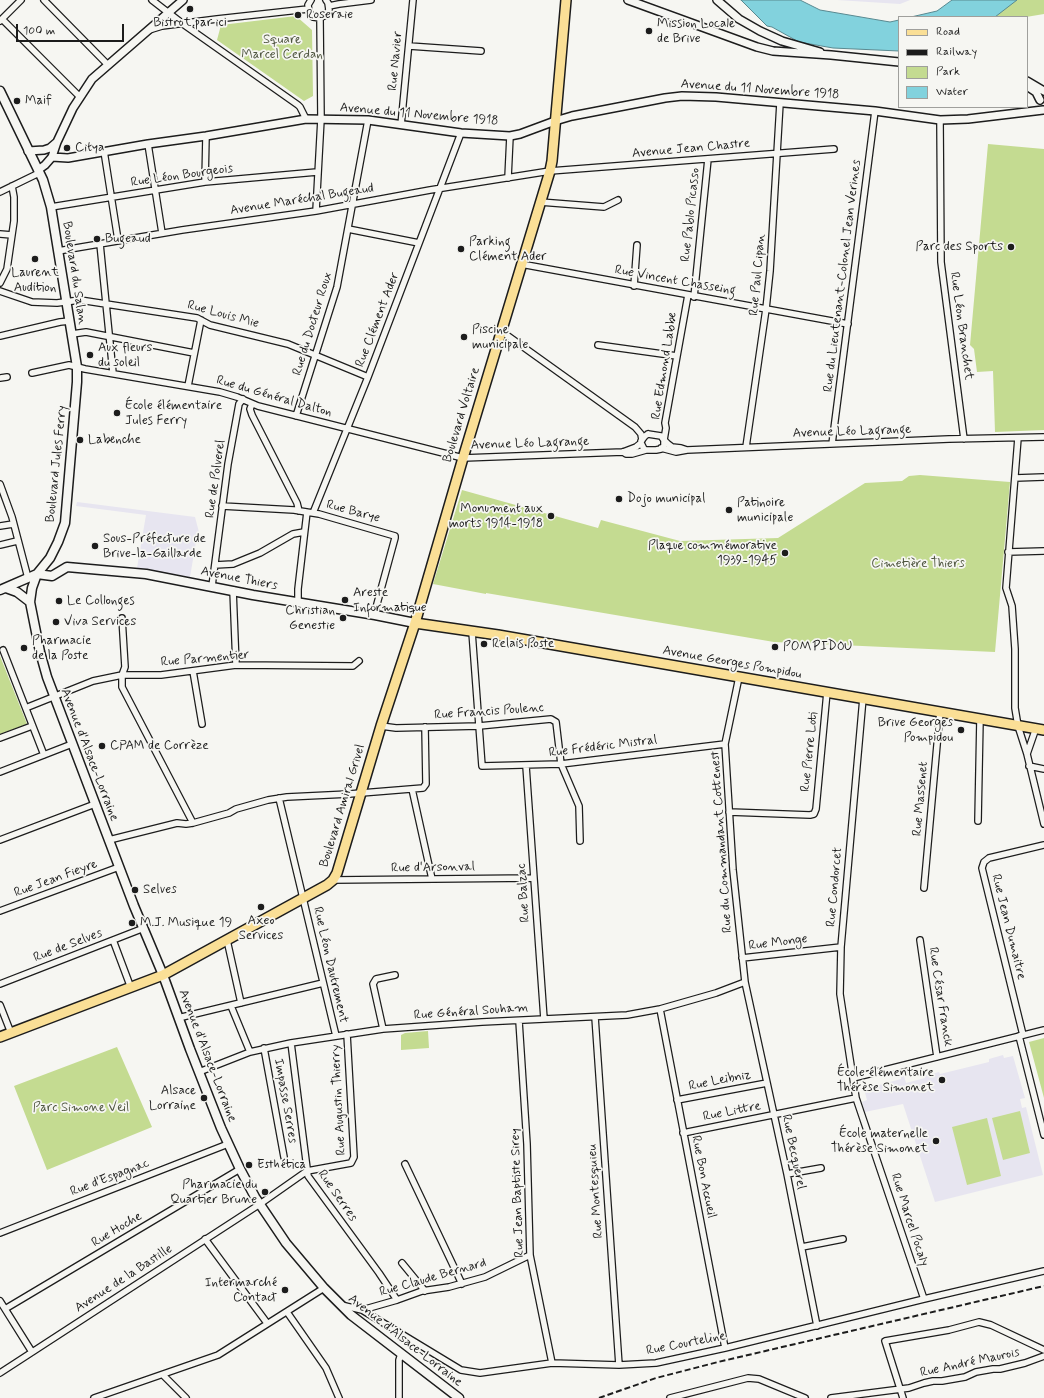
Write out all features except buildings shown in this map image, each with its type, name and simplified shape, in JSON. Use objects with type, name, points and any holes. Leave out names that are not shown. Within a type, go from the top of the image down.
[{"type":"main road","name":"Boulevard Voltaire","points":[[415,623],[463,458],[550,171],[566,0]]},
{"type":"main road","name":"Boulevard du Salan","points":[[0,91],[43,180],[51,208],[77,367],[77,382]]},
{"type":"main road","points":[[0,107],[10,112]]},
{"type":"main road","name":"Boulevard Jules Ferry","points":[[3,589],[37,574],[50,558],[65,523],[77,382]]},
{"type":"main road","name":"Avenue Thiers","points":[[37,574],[52,576],[67,567],[146,574],[234,590],[253,595],[415,623]]},
{"type":"main road","points":[[3,589],[17,592],[30,602],[32,588],[37,574]]},
{"type":"main road","name":"Avenue d'Alsace-Lorraine","points":[[30,602],[40,652],[54,697],[163,975],[199,1072],[228,1144],[240,1169],[260,1204],[286,1243],[340,1305],[350,1315],[459,1398]]},
{"type":"main road","name":"Avenue Georges Pompidou","points":[[415,623],[1040,729]]},
{"type":"main road","name":"Boulevard Amiral Grivel","points":[[0,1037],[163,975],[304,898],[333,880],[337,873],[381,726],[415,623]]},
{"type":"street","points":[[21,0],[1,20],[80,97]]},
{"type":"street","points":[[44,0],[108,65]]},
{"type":"street","points":[[152,0],[169,14],[300,107],[306,119]]},
{"type":"street","points":[[1,190],[39,172],[52,157],[57,142],[73,108],[92,79],[147,31],[169,14],[183,0]]},
{"type":"street","points":[[311,0],[308,5],[309,12],[313,17],[320,18],[326,15],[329,10],[326,0]]},
{"type":"street","points":[[329,6],[371,0]]},
{"type":"street","name":"Rue Navier","points":[[401,125],[413,0]]},
{"type":"street","points":[[628,0],[757,47],[784,52],[898,62]]},
{"type":"street","points":[[716,0],[739,18],[760,31],[782,41],[831,55]]},
{"type":"street","points":[[147,31],[162,26],[308,9]]},
{"type":"street","points":[[316,211],[317,172],[322,119],[320,18]]},
{"type":"street","points":[[409,46],[481,51]]},
{"type":"street","points":[[1028,82],[1044,90]]},
{"type":"street","points":[[1028,87],[1042,98],[1040,106],[1043,110]]},
{"type":"street","name":"Avenue du 11 Novembre 1918","points":[[52,157],[68,158],[306,119],[368,120],[461,133],[510,136],[580,114],[682,96],[875,111],[940,120],[968,119],[1043,110]]},
{"type":"street","name":"Rue Paul Cipan","points":[[746,447],[766,309],[780,103]]},
{"type":"street","name":"Rue du Lieutenant-Colonel Jean Verines","points":[[832,444],[875,111]]},
{"type":"street","name":"Rue du Docteur Roux","points":[[296,416],[338,287],[368,120]]},
{"type":"street","name":"Rue Léon Branchet","points":[[940,120],[941,262],[964,439]]},
{"type":"street","name":"Rue Clément Ader","points":[[298,602],[304,532],[310,512],[368,377],[461,133]]},
{"type":"street","points":[[204,182],[206,136]]},
{"type":"street","points":[[508,178],[510,136]]},
{"type":"street","points":[[28,150],[44,150],[50,148],[57,142]]},
{"type":"street","points":[[148,144],[162,233]]},
{"type":"street","name":"Avenue Jean Chastre","points":[[550,171],[834,149]]},
{"type":"street","points":[[104,152],[118,240]]},
{"type":"street","name":"Rue Pablo Picasso","points":[[694,297],[708,159]]},
{"type":"street","name":"Avenue Maréchal Bugeaud","points":[[58,250],[162,233],[316,211],[550,171]]},
{"type":"street","name":"Rue Léon Bourgeois","points":[[51,208],[204,182],[317,172]]},
{"type":"street","points":[[0,283],[7,269],[14,221],[12,186]]},
{"type":"street","points":[[540,202],[604,207],[618,200]]},
{"type":"street","points":[[348,229],[419,243]]},
{"type":"street","points":[[0,234],[12,235]]},
{"type":"street","points":[[100,244],[104,274],[103,284],[112,373]]},
{"type":"street","points":[[634,286],[637,245]]},
{"type":"street","name":"Rue Vincent Chasseing","points":[[522,264],[634,286],[848,324]]},
{"type":"street","name":"Rue Louis Mie","points":[[0,291],[32,302],[57,303],[80,300],[197,318],[210,326],[288,344],[368,377]]},
{"type":"street","name":"Rue Edmond Labbe","points":[[664,440],[666,428],[665,423],[688,295]]},
{"type":"street","points":[[188,386],[201,320]]},
{"type":"street","points":[[0,336],[70,321]]},
{"type":"street","points":[[501,331],[635,427],[641,434],[642,447],[646,450],[661,448],[676,452],[687,450]]},
{"type":"street","points":[[72,334],[86,332],[194,353]]},
{"type":"street","points":[[598,345],[677,356]]},
{"type":"street","name":"Rue du Général Dalton","points":[[32,373],[69,365],[220,392],[252,404],[296,416],[463,458]]},
{"type":"street","points":[[0,378],[7,377]]},
{"type":"street","name":"Rue de Polverel","points":[[212,586],[228,464],[239,404],[242,399]]},
{"type":"street","points":[[252,404],[250,409],[252,415],[297,503],[299,511]]},
{"type":"street","points":[[657,434],[665,423]]},
{"type":"street","points":[[641,441],[648,434],[657,434],[664,440],[664,446],[661,448]]},
{"type":"street","name":"Avenue Léo Lagrange","points":[[664,440],[672,447],[687,450],[1044,437]]},
{"type":"street","points":[[1018,438],[1006,588],[1012,606],[1015,666],[1015,708],[1018,726],[1044,824]]},
{"type":"street","name":"Avenue Léo Lagrange","points":[[463,458],[623,452],[636,447],[641,441]]},
{"type":"street","name":"Avenue Léo Lagrange","points":[[623,452],[626,454],[632,454],[646,450]]},
{"type":"street","points":[[1015,478],[1044,477]]},
{"type":"street","points":[[0,484],[2,495],[13,524],[28,578]]},
{"type":"street","name":"Rue Barye","points":[[222,506],[310,512],[395,536],[374,615]]},
{"type":"street","points":[[0,526],[13,524]]},
{"type":"street","points":[[215,565],[228,565],[240,561],[260,553],[293,534],[304,532]]},
{"type":"street","points":[[0,545],[18,541]]},
{"type":"street","points":[[1008,552],[1044,551]]},
{"type":"street","points":[[234,590],[236,665]]},
{"type":"street","points":[[122,618],[125,667],[122,675],[122,686],[193,823]]},
{"type":"street","points":[[472,632],[479,726]]},
{"type":"street","points":[[3,650],[44,755]]},
{"type":"street","name":"Rue Parmentier","points":[[28,707],[93,681],[122,675],[161,675],[236,665],[353,666],[359,661]]},
{"type":"street","points":[[192,671],[202,724]]},
{"type":"street","name":"Rue du Commandant Cottenest","points":[[739,677],[726,744],[733,870],[745,982]]},
{"type":"street","name":"Rue Pierre Loti","points":[[729,812],[814,814],[816,809],[827,692]]},
{"type":"street","name":"Rue Condorcet","points":[[853,1078],[840,994],[841,947],[863,698]]},
{"type":"street","name":"Rue Massenet","points":[[924,888],[940,712]]},
{"type":"street","name":"Rue Francis Poulenc","points":[[381,726],[396,728],[479,726],[551,719],[556,722],[561,764]]},
{"type":"street","points":[[978,821],[980,719]]},
{"type":"street","points":[[0,738],[32,726]]},
{"type":"street","name":"Rue Frédéric Mistral","points":[[479,726],[482,766],[561,764],[726,744]]},
{"type":"street","points":[[109,840],[177,823],[193,823],[229,813],[246,806],[279,798],[412,790],[423,788],[426,784],[425,727]]},
{"type":"street","points":[[1026,754],[1040,729]]},
{"type":"street","points":[[0,772],[72,744]]},
{"type":"street","points":[[561,764],[579,806],[580,841]]},
{"type":"street","name":"Rue Balzac","points":[[526,766],[544,1019]]},
{"type":"street","points":[[1029,766],[1044,769]]},
{"type":"street","points":[[412,790],[432,879]]},
{"type":"street","name":"Rue Léon Dautrement","points":[[279,798],[336,1036]]},
{"type":"street","points":[[0,840],[95,804]]},
{"type":"street","name":"Rue Jean Dumaitre","points":[[1042,846],[989,858],[984,862],[982,868],[1044,1135]]},
{"type":"street","name":"Rue Jean Fieyre","points":[[0,911],[120,867]]},
{"type":"street","name":"Rue d'Arsonval","points":[[333,880],[534,878]]},
{"type":"street","name":"Rue de Selves","points":[[0,984],[144,928]]},
{"type":"street","points":[[113,940],[131,988]]},
{"type":"street","points":[[226,940],[241,1003]]},
{"type":"street","name":"Rue César Franck","points":[[920,940],[937,1057]]},
{"type":"street","name":"Rue Monge","points":[[742,958],[841,947]]},
{"type":"street","points":[[383,1029],[373,984],[376,979],[395,975]]},
{"type":"street","name":"Rue Général Souham","points":[[199,1072],[250,1052],[291,1043],[383,1029],[482,1022],[626,1015],[660,1009],[716,993],[745,982]]},
{"type":"street","name":"Rue Becquerel","points":[[745,982],[787,1174],[818,1326]]},
{"type":"street","points":[[178,1018],[323,983]]},
{"type":"street","points":[[0,1005],[11,1033]]},
{"type":"street","points":[[231,1006],[250,1052]]},
{"type":"street","name":"Rue Bon Accueil","points":[[660,1009],[725,1348]]},
{"type":"street","name":"Rue Montesquieu","points":[[595,1016],[619,1365]]},
{"type":"street","name":"Rue Jean Baptiste Sirey","points":[[519,1021],[525,1111],[530,1256],[552,1363]]},
{"type":"street","points":[[853,1078],[1044,1030]]},
{"type":"street","name":"Rue Augustin Thierry","points":[[307,1171],[351,1163],[354,1157],[347,1034]]},
{"type":"street","name":"Rue Serres","points":[[291,1043],[308,1176],[397,1300]]},
{"type":"street","name":"Impasse Serres","points":[[264,1048],[284,1157]]},
{"type":"street","name":"Rue Marcel Pocaly","points":[[853,1078],[856,1098],[924,1299]]},
{"type":"street","name":"Rue Leibniz","points":[[677,1100],[767,1083]]},
{"type":"street","name":"Rue Littre","points":[[683,1132],[856,1098]]},
{"type":"street","name":"Rue d'Espagnac","points":[[0,1233],[228,1144]]},
{"type":"street","points":[[405,1164],[462,1284]]},
{"type":"street","points":[[787,1174],[821,1168]]},
{"type":"street","name":"Rue Hoche","points":[[5,1309],[240,1169]]},
{"type":"street","name":"Avenue de la Bastille","points":[[0,1373],[260,1204],[307,1171]]},
{"type":"street","points":[[206,1238],[267,1323]]},
{"type":"street","points":[[802,1248],[843,1239]]},
{"type":"street","name":"Rue Claude Bernard","points":[[362,1310],[424,1291],[449,1287],[485,1277],[530,1256]]},
{"type":"street","points":[[402,1263],[424,1291]]},
{"type":"street","name":"Rue Courteline","points":[[340,1305],[362,1310],[461,1370],[480,1373],[552,1363],[619,1365],[656,1363],[1044,1272]]},
{"type":"street","points":[[94,1398],[111,1395],[218,1355],[324,1288]]},
{"type":"street","points":[[0,1301],[32,1352]]},
{"type":"street","points":[[287,1312],[326,1368],[339,1398]]},
{"type":"street","points":[[903,1398],[885,1342],[949,1330],[979,1322],[991,1325],[1044,1350]]},
{"type":"street","points":[[399,1398],[401,1354]]},
{"type":"street","name":"Rue André Maurois","points":[[831,1398],[900,1390],[933,1381],[965,1377],[976,1372],[1000,1369],[1025,1363],[1044,1356]]},
{"type":"street","points":[[163,1375],[186,1398]]},
{"type":"street","points":[[670,1398],[748,1378],[759,1379],[805,1398]]},
{"type":"shaded area","points":[[837,0],[910,0],[900,4]]},
{"type":"shaded area","points":[[77,502],[195,517],[200,536],[197,536],[190,577],[137,568],[146,515],[76,506]]},
{"type":"shaded area","points":[[1003,1055],[1004,1058],[1013,1056],[1025,1098],[1020,1099],[1022,1108],[1026,1107],[1043,1175],[935,1202],[903,1104],[865,1112],[862,1102],[867,1100],[864,1089],[901,1079],[901,1077],[904,1076],[906,1083],[925,1078],[924,1076],[939,1072],[940,1074],[989,1062],[989,1059]]},
{"type":"green space","points":[[993,0],[1044,0],[1044,14],[1028,17],[975,16]]},
{"type":"green space","name":"Square Marcel Cerdan","points":[[296,16],[312,30],[313,96],[304,101],[217,40],[221,25]]},
{"type":"green space","name":"Parc des Sports","points":[[988,144],[1044,149],[1044,430],[995,432],[993,371],[977,372],[974,349],[970,345]]},
{"type":"green space","name":"Cimetière Thiers","points":[[920,475],[1010,482],[995,652],[774,642],[433,584],[462,490],[598,528],[601,520],[680,541],[778,538],[865,483],[902,481],[909,476]]},
{"type":"green space","points":[[0,656],[27,724],[0,734]]},
{"type":"green space","points":[[428,1031],[429,1048],[401,1050],[401,1035],[405,1033]]},
{"type":"green space","points":[[1044,1038],[1044,1098],[1029,1042]]},
{"type":"green space","name":"Parc Simone Veil","points":[[117,1047],[152,1127],[47,1170],[14,1086]]},
{"type":"green space","points":[[1020,1111],[1030,1153],[1003,1160],[992,1118]]},
{"type":"green space","points":[[987,1118],[1001,1176],[967,1185],[952,1127]]},
{"type":"water","points":[[741,0],[800,0],[820,10],[890,22],[898,20],[898,51],[833,48],[799,42],[772,27],[767,26]]},
{"type":"water","points":[[952,0],[1017,0],[996,16],[915,16],[937,11]]},
{"type":"railway","points":[[599,1398],[656,1378],[718,1362],[1044,1286]]},
{"type":"place","name":"Bistrot par ici","points":[[190,9]]},
{"type":"place","name":"Roseraie","points":[[298,15]]},
{"type":"place","name":"Mission Locale de Brive","points":[[649,31]]},
{"type":"place","name":"Maif","points":[[17,101]]},
{"type":"place","name":"Citya","points":[[67,148]]},
{"type":"place","name":"Bugeaud","points":[[97,239]]},
{"type":"place","name":"Parc des Sports","points":[[1011,247]]},
{"type":"place","name":"Parking Clément Ader","points":[[461,249]]},
{"type":"place","name":"Laurent Audition","points":[[35,259]]},
{"type":"place","name":"Piscine municipale","points":[[464,337]]},
{"type":"place","name":"Aux fleurs du soleil","points":[[90,355]]},
{"type":"place","name":"École élémentaire Jules Ferry","points":[[117,413]]},
{"type":"place","name":"Labenche","points":[[80,440]]},
{"type":"place","name":"Dojo municipal","points":[[619,499]]},
{"type":"place","name":"Patinoire municipale","points":[[729,510]]},
{"type":"place","name":"Monument aux morts 1914-1918","points":[[551,516]]},
{"type":"place","name":"Sous-Préfecture de Brive-la-Gaillarde","points":[[95,546]]},
{"type":"place","name":"Plaque commémorative 1939-1945","points":[[785,553]]},
{"type":"place","name":"Areste Informatique","points":[[345,600]]},
{"type":"place","name":"Le Collonges","points":[[59,601]]},
{"type":"place","name":"Christian Genestie","points":[[343,618]]},
{"type":"place","name":"Viva Services","points":[[56,622]]},
{"type":"place","name":"Relais Poste","points":[[484,644]]},
{"type":"place","name":"POMPIDOU","points":[[775,647]]},
{"type":"place","name":"Pharmacie de la Poste","points":[[24,648]]},
{"type":"place","name":"Brive Georges Pompidou","points":[[961,730]]},
{"type":"place","name":"CPAM de Corrèze","points":[[102,746]]},
{"type":"place","name":"Selves","points":[[135,890]]},
{"type":"place","name":"Axeo Services","points":[[261,907]]},
{"type":"place","name":"M.J. Musique 19","points":[[132,923]]},
{"type":"place","name":"École élémentaire Thérèse Simonet","points":[[942,1080]]},
{"type":"place","name":"Alsace Lorraine","points":[[204,1098]]},
{"type":"place","name":"École maternelle Thérèse Simonet","points":[[936,1141]]},
{"type":"place","name":"Esthética","points":[[249,1165]]},
{"type":"place","name":"Pharmacie du Quartier Brune","points":[[265,1192]]},
{"type":"place","name":"Intermarché Contact","points":[[285,1290]]}]
